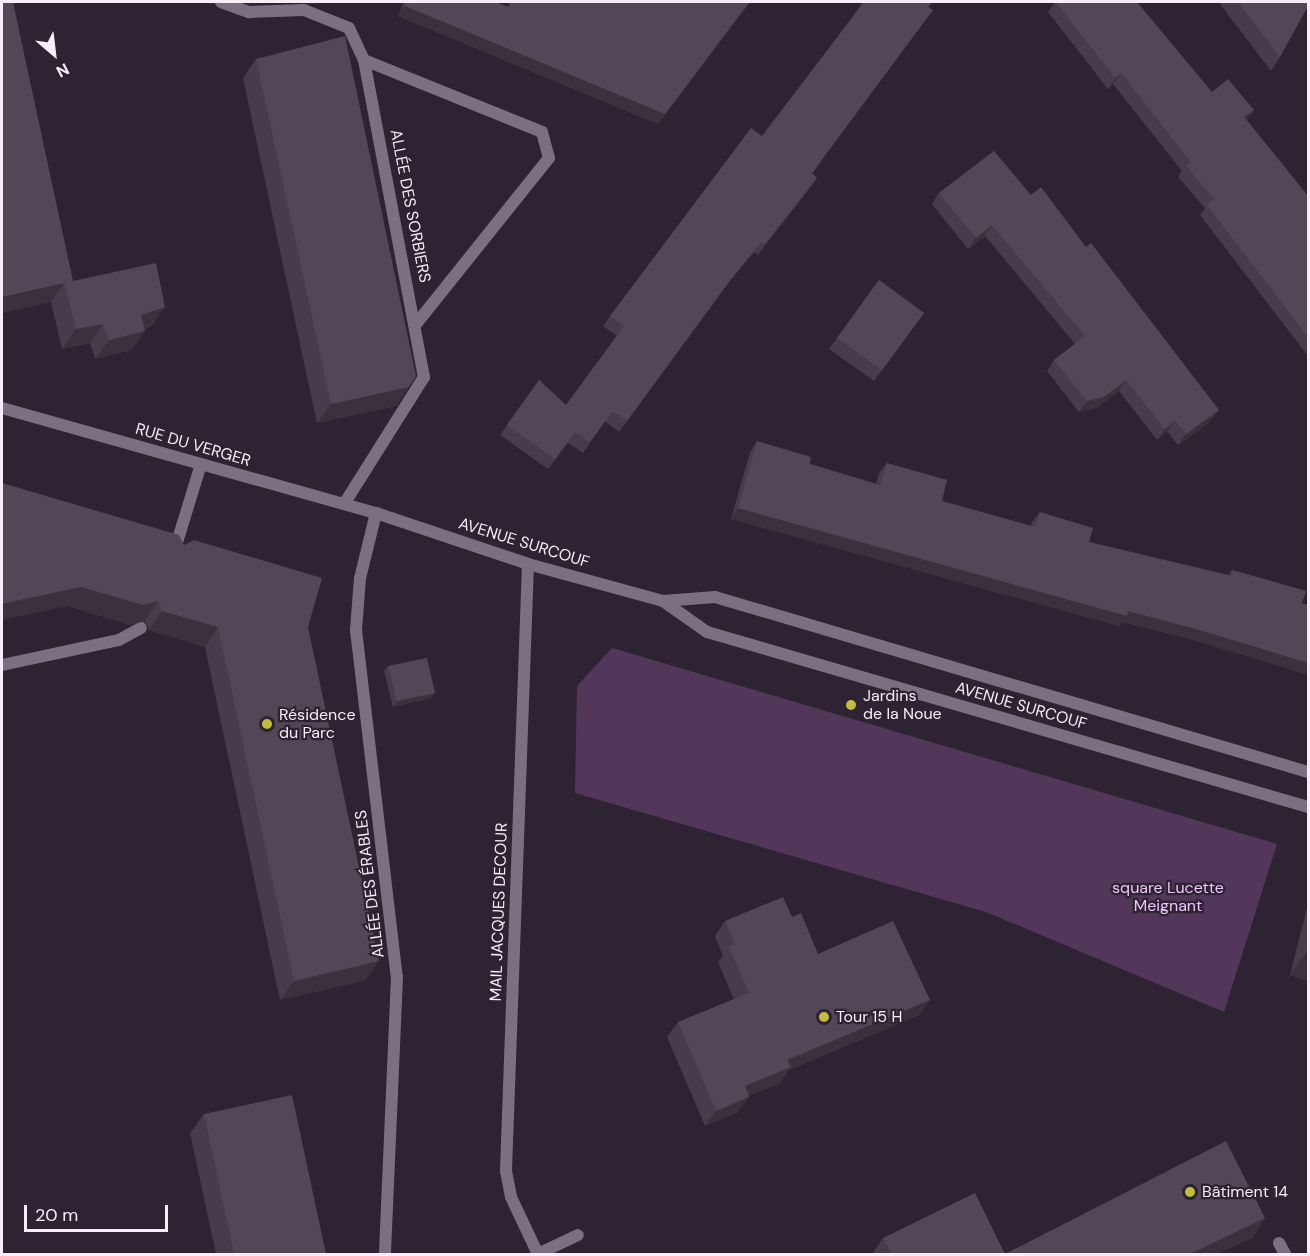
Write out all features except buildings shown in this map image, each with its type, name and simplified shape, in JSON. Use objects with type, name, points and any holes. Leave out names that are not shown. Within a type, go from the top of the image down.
[{"type":"street","name":"ALLÉE DES SORBIERS","points":[[221,2],[249,12],[304,10],[349,28],[364,60],[417,323],[424,377],[344,504]]},
{"type":"street","points":[[364,60],[542,132],[549,158],[417,323]]},
{"type":"street","name":"RUE DU VERGER","points":[[2,408],[376,513]]},
{"type":"street","points":[[172,557],[201,464]]},
{"type":"street","name":"AVENUE SURCOUF","points":[[376,513],[528,564],[663,601],[715,597],[1308,772]]},
{"type":"street","name":"ALLÉE DES ÉRABLES","points":[[376,513],[360,578],[356,630],[398,977],[385,1254]]},
{"type":"street","name":"MAIL JACQUES DECOUR","points":[[528,564],[506,1171],[511,1197],[538,1254]]},
{"type":"street","name":"AVENUE SURCOUF","points":[[663,601],[707,632],[1308,807]]},
{"type":"street","points":[[2,665],[119,640],[141,628]]},
{"type":"street","points":[[538,1254],[578,1235]]},
{"type":"green space","name":"square Lucette Meignant","points":[[612,648],[1277,844],[1224,1012],[986,912],[575,793],[577,686]]},
{"type":"place","name":"Jardins de la Noue","points":[[851,705]]},
{"type":"place","name":"Résidence du Parc","points":[[267,724]]},
{"type":"place","name":"Tour 15 H","points":[[824,1017]]},
{"type":"place","name":"Bâtiment 14","points":[[1190,1192]]}]
